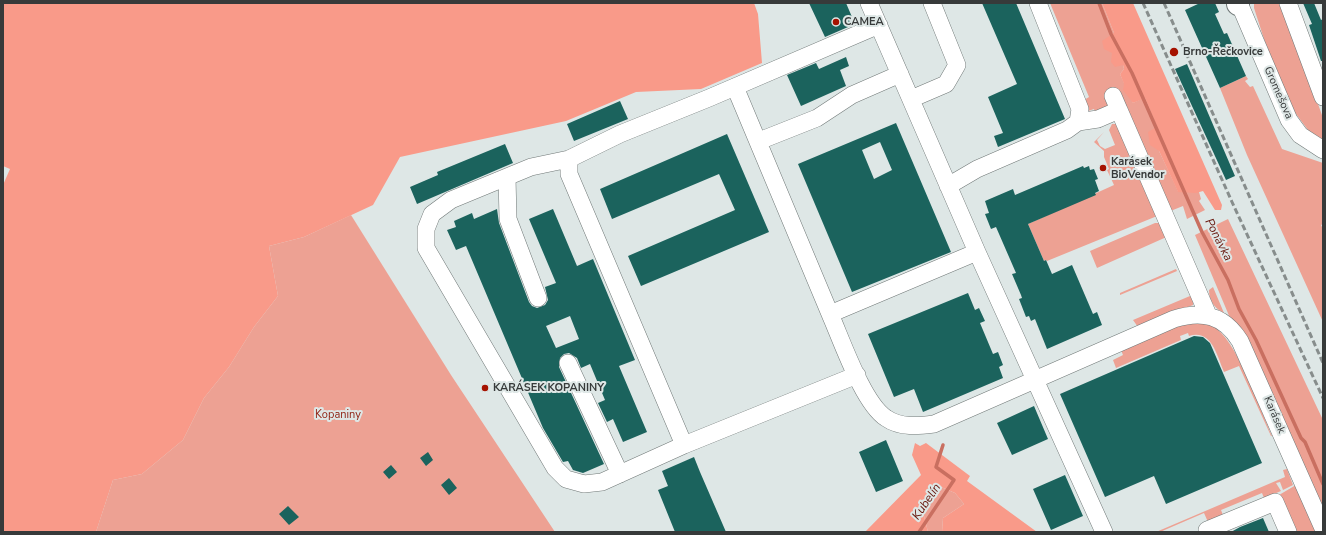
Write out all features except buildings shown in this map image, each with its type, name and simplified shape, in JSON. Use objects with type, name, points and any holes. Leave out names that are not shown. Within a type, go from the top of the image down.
[{"type":"street","points":[[869,3],[977,252],[1104,532]]},
{"type":"street","points":[[911,99],[946,84],[957,65],[932,3]]},
{"type":"street","points":[[1038,3],[1080,109],[1078,122]]},
{"type":"street","name":"Gromešova","points":[[1238,3],[1289,120],[1300,135],[1323,150]]},
{"type":"street","points":[[1288,3],[1323,97]]},
{"type":"street","points":[[857,375],[684,445],[602,482],[584,484],[566,478],[555,468],[426,248],[426,229],[432,214],[451,200],[531,167],[569,159],[620,134],[735,87],[879,25]]},
{"type":"street","points":[[759,141],[817,118],[852,95],[900,74]]},
{"type":"street","name":"Karásek","points":[[735,87],[857,375],[873,406],[887,419],[914,427],[934,424],[1188,314],[1208,315],[1224,322],[1240,341],[1323,528]]},
{"type":"street","points":[[948,186],[977,169],[1067,130],[1078,122],[1098,119],[1116,104],[1208,315]]},
{"type":"street","points":[[569,159],[569,174],[684,445]]},
{"type":"street","points":[[507,177],[508,219],[538,298]]},
{"type":"street","points":[[830,314],[977,252]]},
{"type":"street","points":[[568,363],[620,474]]},
{"type":"street","points":[[1206,531],[1275,502],[1288,532]]},
{"type":"green space","points":[[1050,3],[1102,3],[1114,33],[1112,53],[1123,65],[1124,69],[1120,74],[1133,103],[1145,97],[1157,127],[1159,151],[1178,191],[1199,192],[1201,199],[1199,201],[1205,210],[1187,219],[1183,206],[1168,212],[1109,108],[1095,112],[1094,109],[1088,111],[1084,100],[1089,97]]},
{"type":"green space","points":[[1254,3],[1282,3],[1323,118],[1323,140],[1308,130],[1293,110],[1265,42],[1254,8]]},
{"type":"green space","points":[[1246,76],[1248,79],[1245,81],[1250,87],[1253,86],[1282,149],[1323,163],[1323,224],[1321,225],[1323,229],[1323,322],[1247,155],[1220,88]]},
{"type":"green space","points":[[1112,124],[1119,124],[1162,214],[1044,261],[1028,224],[1114,185],[1107,170],[1109,169],[1104,157],[1104,151],[1094,142],[1104,132],[1097,140],[1100,146],[1105,149],[1115,145],[1109,130]]},
{"type":"green space","name":"Kopaniny","points":[[351,215],[451,375],[555,532],[96,532],[113,480],[142,474],[183,440],[204,398],[229,367],[254,327],[278,296],[269,246],[304,237]]},
{"type":"green space","points":[[1228,219],[1323,420],[1323,512],[1230,318],[1195,235]]},
{"type":"green space","points":[[1155,223],[1160,223],[1171,235],[1097,268],[1090,251]]},
{"type":"green space","points":[[1176,269],[1177,271],[1120,295],[1120,293]]},
{"type":"green space","points":[[1213,287],[1224,313],[1215,307],[1211,301],[1209,290]]},
{"type":"green space","points":[[1190,296],[1193,298],[1193,305],[1138,327],[1133,320]]},
{"type":"green space","points":[[1195,320],[1219,326],[1217,329],[1225,338],[1241,364],[1272,436],[1239,366],[1224,372],[1212,345],[1203,336],[1189,336],[1188,333],[1180,336],[1181,340],[1116,368],[1113,360],[1123,355],[1121,350],[1173,327]]},
{"type":"green space","points":[[1287,469],[1293,485],[1283,490],[1280,482],[1276,483],[1281,491],[1264,498],[1262,493],[1221,510],[1223,515],[1208,522],[1204,513],[1160,532],[1156,532],[1285,477],[1283,470]]},
{"type":"green space","points":[[1296,485],[1318,532],[1295,532],[1279,495]]},
{"type":"green space","points":[[941,487],[955,493],[964,504],[943,518],[942,532],[928,532],[923,512]]},
{"type":"shaded area","points":[[3,3],[754,3],[758,14],[762,63],[701,89],[636,92],[566,121],[400,157],[373,205],[304,237],[269,246],[278,296],[254,327],[229,367],[204,398],[183,440],[142,474],[113,480],[96,532],[3,532],[3,185],[10,169],[3,166]]},
{"type":"shaded area","points":[[1102,3],[1133,3],[1222,205],[1221,210],[1215,210],[1203,191],[1196,193],[1178,192],[1159,151],[1150,145],[1148,132],[1157,127],[1145,98],[1133,103],[1123,90],[1124,84],[1120,74],[1124,69],[1123,65],[1115,67],[1111,62],[1112,53],[1104,49],[1102,41],[1114,33]]},
{"type":"shaded area","points":[[915,443],[920,446],[926,443],[970,476],[967,481],[1037,532],[942,532],[943,518],[964,504],[955,493],[941,487],[923,512],[928,532],[865,532],[921,475],[912,455]]},
{"type":"waterway","name":"Ponávka","points":[[1099,3],[1111,34],[1132,73],[1202,232],[1228,280],[1239,309],[1256,340],[1301,438],[1305,442],[1323,484]]},
{"type":"waterway","name":"Kubelín","points":[[919,532],[954,480],[936,467],[943,445]]},
{"type":"railway","points":[[1143,3],[1232,202],[1323,398]]},
{"type":"railway","points":[[1164,3],[1323,363]]},
{"type":"place","name":"CAMEA","points":[[836,22]]},
{"type":"place","name":"Brno-Řečkovice","points":[[1174,52]]},
{"type":"place","name":"Karásek BioVendor","points":[[1103,168]]},
{"type":"place","name":"KARÁSEK KOPANINY","points":[[485,388]]}]
